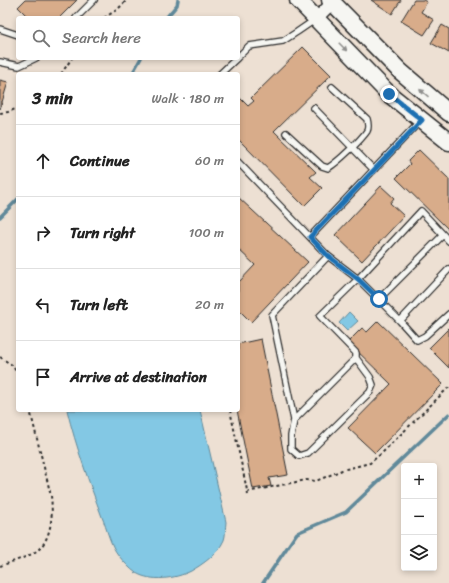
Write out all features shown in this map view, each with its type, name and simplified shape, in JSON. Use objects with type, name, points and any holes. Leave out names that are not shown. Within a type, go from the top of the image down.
[{"type":"main road","points":[[298,0],[389,94],[449,142]]},
{"type":"main road","points":[[332,1],[400,71],[449,113]]},
{"type":"street","points":[[316,19],[332,1]]},
{"type":"lane","points":[[78,16],[94,0]]},
{"type":"lane","points":[[240,56],[249,46],[283,41],[316,19]]},
{"type":"lane","points":[[0,28],[16,33]]},
{"type":"lane","points":[[0,62],[19,66],[32,60]]},
{"type":"lane","points":[[222,72],[236,60]]},
{"type":"lane","points":[[286,133],[322,166],[328,168],[335,164],[352,147],[367,130],[367,119],[332,87]]},
{"type":"lane","points":[[314,108],[374,170]]},
{"type":"lane","points":[[310,237],[422,120]]},
{"type":"lane","points":[[240,164],[328,256],[358,279],[417,340],[425,336],[449,314]]},
{"type":"lane","points":[[328,256],[272,315],[294,420],[291,436],[291,449],[299,456],[308,453],[370,392],[373,386],[370,377],[356,358],[356,353],[320,316],[358,279],[421,211],[449,241]]},
{"type":"lane","points":[[379,299],[443,235]]},
{"type":"lane","points":[[400,321],[449,269]]},
{"type":"lane","points":[[294,420],[356,358]]},
{"type":"path","points":[[108,16],[118,10],[127,0]]},
{"type":"path","points":[[62,72],[71,60]]},
{"type":"path","points":[[0,113],[16,109]]},
{"type":"path","points":[[0,357],[12,365],[16,371]]},
{"type":"path","points":[[247,492],[306,480],[316,481],[342,470],[370,463],[382,454],[449,387]]},
{"type":"path","points":[[0,566],[38,550],[48,534],[52,518],[51,496],[30,412]]},
{"type":"path","points":[[230,412],[248,495]]},
{"type":"water","points":[[349,312],[358,321],[347,331],[339,323]]},
{"type":"water","points":[[68,412],[200,412],[226,522],[224,540],[218,550],[205,562],[191,571],[171,578],[149,578],[136,573],[119,556],[111,542],[74,437]]},
{"type":"building","points":[[25,0],[77,0],[61,16],[27,16],[18,7]]},
{"type":"building","points":[[371,0],[401,0],[392,14]]},
{"type":"building","points":[[414,0],[423,0],[427,2],[421,12],[434,20],[424,35],[401,21]]},
{"type":"building","points":[[442,25],[449,29],[449,53],[431,43]]},
{"type":"building","points":[[303,47],[331,75],[274,131],[316,172],[310,177],[322,188],[304,206],[240,141],[240,98],[248,106],[254,101],[251,98]]},
{"type":"building","points":[[0,80],[8,82],[0,109]]},
{"type":"building","points":[[419,150],[449,179],[449,230],[396,178],[410,164],[408,161]]},
{"type":"building","points":[[381,186],[394,198],[390,203],[404,216],[362,261],[335,235]]},
{"type":"building","points":[[240,199],[308,262],[251,322],[240,311],[240,281],[255,265],[240,251]]},
{"type":"building","points":[[378,321],[443,384],[375,453],[348,428],[391,384],[348,342],[362,328],[367,332]]},
{"type":"building","points":[[449,328],[449,368],[429,348]]},
{"type":"building","points":[[261,339],[288,475],[269,478],[271,486],[253,489],[237,412],[240,412],[240,344]]},
{"type":"waterway","points":[[168,16],[177,5],[178,0]]},
{"type":"waterway","points":[[133,72],[140,60]]},
{"type":"waterway","points":[[0,217],[16,201]]},
{"type":"waterway","points":[[263,583],[297,533],[346,512],[449,414]]},
{"type":"route","points":[[379,299],[358,279],[328,256],[310,237],[422,120],[389,94]]}]
